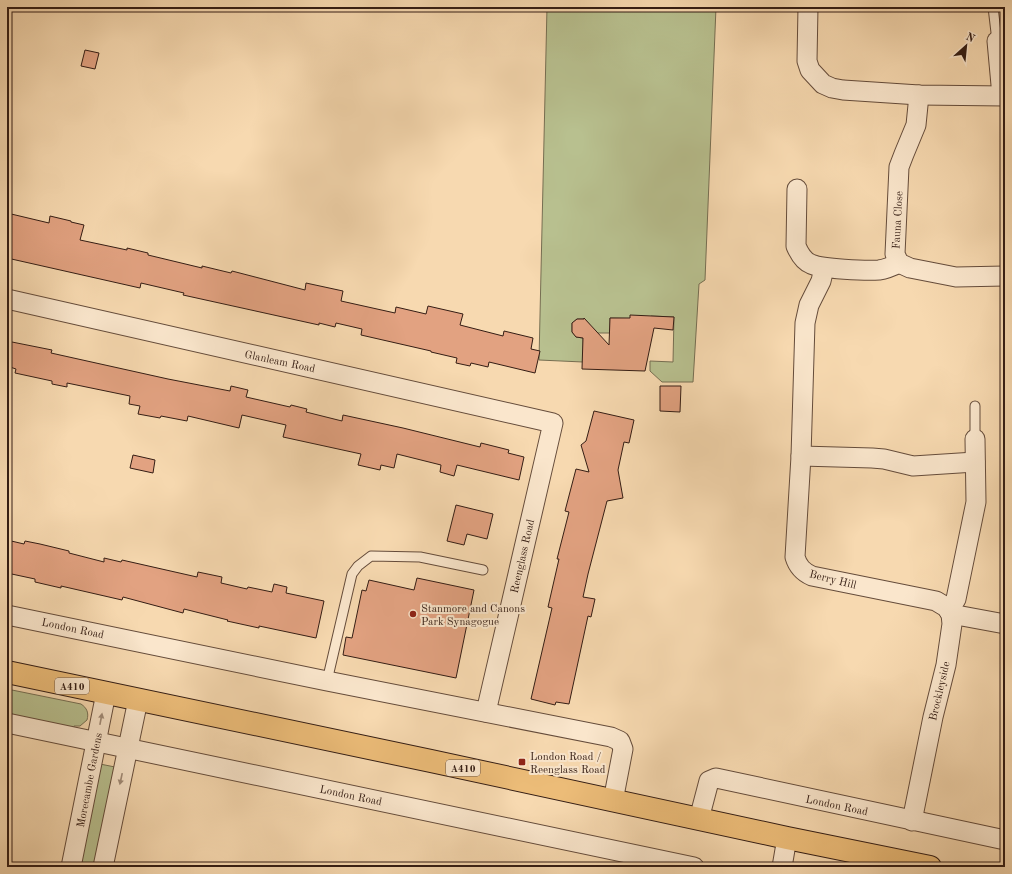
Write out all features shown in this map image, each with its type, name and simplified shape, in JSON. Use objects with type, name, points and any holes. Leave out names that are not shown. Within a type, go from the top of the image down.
[{"type":"main road","name":"A410","points":[[7,672],[930,867]]},
{"type":"street","points":[[808,7],[807,61],[810,70],[823,84],[843,90],[919,95],[1004,96],[997,41]]},
{"type":"street","name":"Fauna Close","points":[[919,95],[916,125],[899,168],[895,254],[899,262],[910,268],[956,277],[1005,276]]},
{"type":"street","points":[[797,190],[796,246],[799,254],[804,260],[824,268],[879,270],[899,262]]},
{"type":"street","name":"Berry Hill","points":[[824,268],[821,281],[809,305],[806,323],[802,456],[795,557],[801,569],[812,576],[936,601],[942,604],[950,612]]},
{"type":"street","name":"Glanleam Road","points":[[7,299],[553,423]]},
{"type":"street","name":"Reenglass Road","points":[[486,712],[553,423]]},
{"type":"street","points":[[975,439],[974,462],[976,502],[956,599],[950,612],[1005,624]]},
{"type":"street","points":[[802,456],[884,459],[913,466],[974,462]]},
{"type":"street","name":"Brockleyside","points":[[912,820],[933,717],[946,665],[952,624],[950,612]]},
{"type":"street","name":"London Road","points":[[7,615],[327,681],[611,737],[620,741],[623,749],[613,801]]},
{"type":"street","name":"Morecambe Gardens","points":[[71,867],[106,693]]},
{"type":"street","points":[[103,867],[138,700]]},
{"type":"street","name":"London Road","points":[[7,723],[694,867]]},
{"type":"street","name":"London Road","points":[[699,819],[707,786],[709,782],[716,778],[1005,840]]},
{"type":"street","points":[[782,867],[787,838]]},
{"type":"lane","points":[[993,7],[997,41]]},
{"type":"lane","points":[[975,406],[975,439]]},
{"type":"lane","points":[[327,681],[352,574],[362,562],[371,556],[420,557],[482,570]]},
{"type":"green space","points":[[547,7],[716,7],[705,280],[699,284],[693,382],[662,382],[650,371],[650,361],[673,362],[674,317],[651,316],[651,319],[610,318],[610,333],[590,333],[590,325],[585,319],[577,319],[572,323],[572,332],[576,337],[583,338],[583,362],[539,360]]},
{"type":"green space","points":[[7,689],[81,704],[87,711],[87,720],[80,726],[74,726],[73,731],[7,717]]},
{"type":"green space","points":[[100,764],[115,767],[94,867],[79,867]]},
{"type":"building","points":[[85,50],[99,53],[95,69],[81,66]]},
{"type":"building","points":[[7,213],[49,223],[50,216],[84,225],[80,240],[127,250],[127,248],[148,253],[148,255],[202,268],[202,266],[231,273],[232,271],[305,290],[306,283],[343,291],[341,301],[395,313],[396,307],[426,314],[428,306],[463,314],[460,325],[503,336],[504,331],[533,338],[531,349],[540,351],[535,373],[489,362],[488,367],[471,363],[470,366],[456,363],[457,358],[361,335],[362,329],[336,323],[335,327],[319,323],[319,325],[183,295],[184,293],[141,283],[140,288],[7,258]]},
{"type":"building","points":[[630,315],[674,317],[673,330],[654,328],[645,371],[582,369],[583,338],[576,337],[572,332],[572,323],[577,319],[584,318],[609,345],[610,318],[630,318]]},
{"type":"building","points":[[7,341],[52,350],[51,353],[168,379],[230,391],[231,386],[248,390],[246,397],[290,407],[291,405],[307,409],[306,412],[342,421],[343,415],[480,447],[481,443],[509,450],[508,453],[524,457],[519,480],[457,465],[454,476],[440,472],[441,465],[397,454],[394,468],[381,465],[380,470],[358,465],[361,454],[283,437],[286,425],[242,415],[239,428],[188,416],[187,421],[161,416],[160,418],[138,414],[140,406],[129,404],[130,396],[67,383],[67,387],[52,384],[52,381],[15,373],[16,369],[7,366]]},
{"type":"building","points":[[660,386],[681,386],[680,412],[660,411]]},
{"type":"building","points":[[594,411],[634,420],[629,443],[624,442],[618,470],[623,498],[607,501],[588,574],[583,597],[595,599],[591,617],[588,616],[569,704],[556,702],[555,705],[531,699],[552,608],[548,607],[559,559],[557,559],[569,512],[565,511],[576,469],[589,472],[581,445],[586,441]]},
{"type":"building","points":[[133,455],[155,460],[153,473],[130,468]]},
{"type":"building","points":[[456,505],[493,514],[487,539],[467,534],[464,545],[447,541]]},
{"type":"building","points":[[7,540],[24,544],[25,541],[40,544],[104,562],[104,558],[121,562],[122,560],[197,577],[198,572],[222,577],[221,583],[247,589],[248,587],[272,592],[274,584],[287,587],[286,593],[324,601],[316,638],[227,621],[228,620],[184,609],[183,613],[123,597],[122,600],[61,586],[61,588],[35,582],[35,579],[7,573]]},
{"type":"building","name":"Stanmore and Canons Park Synagogue","points":[[417,578],[474,590],[456,678],[343,655],[346,637],[352,638],[362,590],[366,591],[369,580],[414,590]]},
{"type":"place","name":"Stanmore and Canons Park Synagogue","points":[[413,614]]},
{"type":"place","name":"London Road / Reenglass Road","points":[[522,762]]}]
